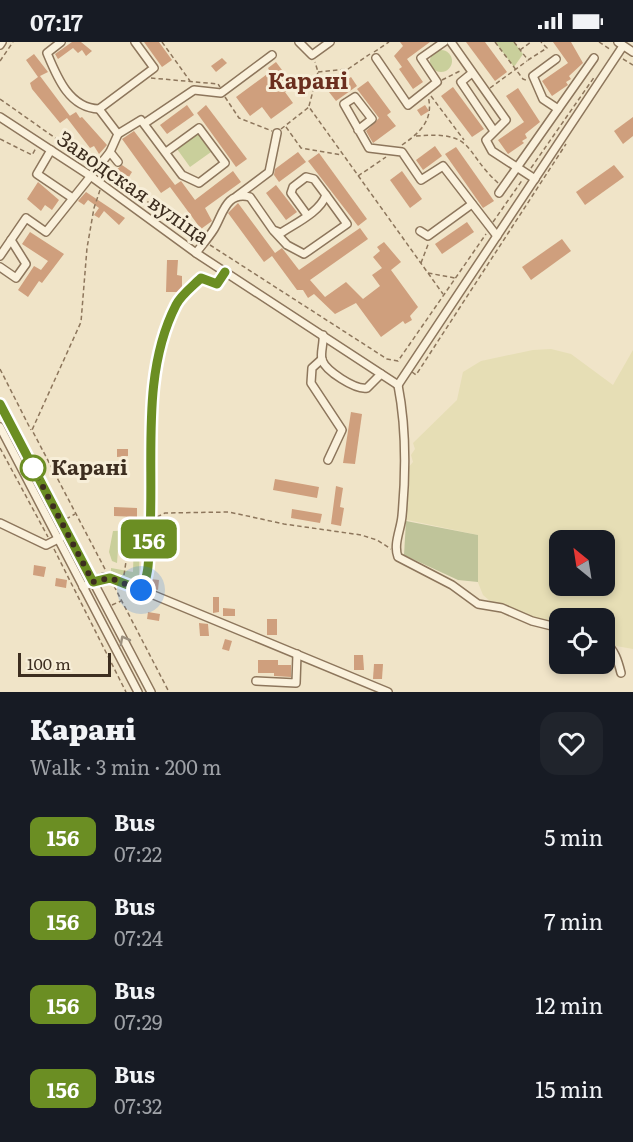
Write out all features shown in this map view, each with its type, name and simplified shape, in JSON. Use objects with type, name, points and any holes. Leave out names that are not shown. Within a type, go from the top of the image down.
[{"type":"street","points":[[61,42],[47,53],[60,84],[77,101],[89,108],[99,109],[154,68],[135,42]]},
{"type":"street","points":[[299,42],[312,55],[330,42]]},
{"type":"street","points":[[376,58],[408,105],[437,82],[421,58],[444,42]]},
{"type":"street","points":[[450,42],[506,120],[486,140],[492,151],[535,179]]},
{"type":"street","points":[[549,625],[532,621],[502,608],[478,604],[441,579],[405,562],[396,550],[402,516],[404,414],[398,385],[535,179],[620,44],[633,52]]},
{"type":"street","points":[[145,123],[194,90],[222,92],[272,55]]},
{"type":"street","points":[[500,190],[594,58]]},
{"type":"street","points":[[556,59],[533,76],[534,83],[543,99],[558,109]]},
{"type":"street","points":[[472,73],[461,82],[494,131]]},
{"type":"street","points":[[358,130],[372,119],[355,97],[344,104],[358,130],[369,148],[402,152],[421,180],[443,166],[497,236]]},
{"type":"street","points":[[99,109],[117,134]]},
{"type":"street","name":"Заводская вуліца","points":[[0,117],[102,185],[196,253],[398,385]]},
{"type":"street","points":[[0,256],[26,218],[46,232],[71,197],[110,152],[117,134],[141,120],[182,174],[199,183],[225,163],[199,128],[166,152]]},
{"type":"street","points":[[196,253],[214,229],[223,207],[269,172],[277,133]]},
{"type":"street","points":[[51,150],[37,174],[71,197]]},
{"type":"street","points":[[110,152],[118,162]]},
{"type":"street","points":[[235,198],[250,197],[273,230],[287,245],[304,254],[347,224],[314,178],[306,177],[293,187],[291,193],[307,215]]},
{"type":"street","points":[[273,230],[281,233],[323,203],[326,195]]},
{"type":"street","points":[[420,231],[428,236],[472,204]]},
{"type":"street","points":[[0,267],[16,278],[26,264],[11,240]]},
{"type":"street","points":[[141,590],[146,580],[150,520],[153,386],[162,340],[177,303],[201,278],[217,284],[225,272]]},
{"type":"street","points":[[323,336],[322,359],[329,369],[363,389],[374,383],[381,374]]},
{"type":"street","points":[[322,359],[312,368],[311,383],[342,430],[328,460]]},
{"type":"street","points":[[0,404],[151,692]]},
{"type":"street","points":[[0,427],[54,541],[83,587],[138,692]]},
{"type":"street","points":[[0,523],[46,545],[68,535]]},
{"type":"street","points":[[83,587],[110,578],[123,582],[388,692]]},
{"type":"street","points":[[256,681],[296,683],[297,654]]},
{"type":"street","points":[[615,657],[621,673]]},
{"type":"path","points":[[0,61],[13,42]]},
{"type":"path","points":[[162,42],[191,82]]},
{"type":"path","points":[[318,72],[348,69],[388,42]]},
{"type":"path","points":[[495,42],[523,79],[534,83]]},
{"type":"path","points":[[514,42],[528,60]]},
{"type":"path","points":[[520,50],[531,42]]},
{"type":"path","points":[[486,92],[547,48],[541,42]]},
{"type":"path","points":[[142,77],[218,84],[238,118],[277,133],[309,107],[318,72],[312,55]]},
{"type":"path","points":[[622,58],[633,65]]},
{"type":"path","points":[[437,82],[455,76],[467,66]]},
{"type":"path","points":[[358,177],[415,136],[428,121],[431,107],[427,90]]},
{"type":"path","points":[[427,90],[500,190]]},
{"type":"path","points":[[309,107],[443,295]]},
{"type":"path","points":[[285,126],[301,148],[342,155]]},
{"type":"path","points":[[0,139],[32,155],[46,132]]},
{"type":"path","points":[[415,136],[441,134],[465,141]]},
{"type":"path","points":[[32,430],[81,322],[87,248],[94,208],[105,173]]},
{"type":"path","points":[[421,264],[430,234]]},
{"type":"path","points":[[427,273],[455,278]]},
{"type":"path","points":[[0,369],[169,692]]},
{"type":"path","points":[[0,448],[54,541],[126,692]]},
{"type":"path","points":[[150,520],[165,513],[229,512],[284,524],[361,535],[396,550]]},
{"type":"path","points":[[123,582],[128,549]]},
{"type":"shaded area","points":[[551,349],[571,354],[613,385],[633,350],[633,649],[615,646],[615,608],[549,608],[549,624],[490,601],[483,595],[477,580],[478,535],[403,519],[407,469],[413,462],[411,455],[415,449],[413,443],[457,400],[463,372],[481,361],[533,350]]},
{"type":"green space","points":[[495,42],[514,42],[523,54],[514,67]]},
{"type":"green space","points":[[441,50],[449,53],[452,61],[449,69],[441,72],[433,69],[430,61],[433,53]]},
{"type":"green space","points":[[198,134],[211,152],[190,167],[177,149]]},
{"type":"green space","points":[[406,521],[478,535],[478,582],[458,580],[404,555]]},
{"type":"green space","points":[[140,530],[139,578],[134,581],[111,571],[111,568],[133,572],[134,537],[119,536],[117,563],[112,561],[109,552],[113,531]]},
{"type":"building","points":[[72,42],[81,42],[92,51],[86,56],[82,50],[78,53],[73,48],[58,59],[55,54]]},
{"type":"building","points":[[144,42],[159,42],[172,60],[162,67]]},
{"type":"building","points":[[400,42],[430,42],[407,59],[423,82],[413,89],[399,69],[402,67],[394,56],[403,46]]},
{"type":"building","points":[[466,42],[485,42],[507,72],[495,81]]},
{"type":"building","points":[[553,42],[571,42],[583,63],[569,76],[571,79],[566,82],[568,85],[552,96],[542,81],[568,63]]},
{"type":"building","points":[[34,54],[48,72],[40,76],[70,116],[76,112],[107,145],[99,154],[94,146],[90,148],[67,118],[60,123],[32,89],[30,83],[38,77],[26,60]]},
{"type":"building","points":[[222,58],[227,63],[216,72],[211,66]]},
{"type":"building","points":[[276,62],[294,86],[285,92],[293,103],[271,119],[262,107],[250,116],[236,97],[270,72],[268,68]]},
{"type":"building","points":[[351,77],[357,86],[336,101],[329,92]]},
{"type":"building","points":[[368,81],[391,112],[387,115],[396,126],[373,143],[366,131],[379,118],[357,89]]},
{"type":"building","points":[[453,87],[484,129],[472,137],[441,96]]},
{"type":"building","points":[[518,88],[540,122],[525,134],[527,138],[522,141],[524,143],[508,154],[498,140],[524,122],[506,96]]},
{"type":"building","points":[[187,105],[194,115],[167,134],[160,125]]},
{"type":"building","points":[[206,105],[247,159],[236,167],[197,113]]},
{"type":"building","points":[[425,105],[429,111],[421,116],[417,110]]},
{"type":"building","points":[[633,117],[633,136],[623,144],[614,131]]},
{"type":"building","points":[[134,131],[175,185],[181,181],[195,200],[233,171],[241,182],[205,208],[212,221],[201,229],[170,187],[161,193],[122,139]]},
{"type":"building","points":[[435,146],[442,156],[423,170],[416,160]]},
{"type":"building","points":[[456,147],[494,201],[483,208],[445,154]]},
{"type":"building","points":[[298,152],[306,162],[279,182],[274,175],[275,169]]},
{"type":"building","points":[[319,153],[367,219],[358,226],[308,161]]},
{"type":"building","points":[[122,165],[132,172],[127,180],[115,171]]},
{"type":"building","points":[[614,165],[624,177],[585,205],[576,192]]},
{"type":"building","points":[[402,171],[422,199],[410,208],[390,180]]},
{"type":"building","points":[[38,182],[59,200],[52,210],[45,205],[41,211],[27,199]]},
{"type":"building","points":[[276,185],[297,212],[286,220],[266,193]]},
{"type":"building","points":[[86,192],[125,218],[119,225],[104,211],[99,218],[94,215],[99,208],[88,200],[84,205],[78,201]]},
{"type":"building","points":[[238,203],[275,253],[282,248],[299,270],[360,228],[368,239],[310,280],[325,297],[346,282],[363,299],[380,286],[372,275],[382,268],[373,257],[380,251],[377,247],[384,242],[401,262],[391,270],[418,307],[410,316],[412,320],[405,324],[403,321],[381,337],[356,303],[335,314],[314,294],[308,298],[303,290],[297,290],[272,256],[264,262],[228,213]]},
{"type":"building","points":[[467,222],[474,232],[442,254],[435,244]]},
{"type":"building","points":[[30,232],[64,254],[42,283],[39,281],[28,297],[18,290],[34,266],[41,270],[48,261],[22,244]]},
{"type":"building","points":[[562,239],[571,251],[531,280],[522,267]]},
{"type":"building","points":[[167,260],[178,260],[177,275],[182,276],[182,288],[178,292],[166,292]]},
{"type":"building","points":[[351,412],[362,414],[355,464],[343,463]]},
{"type":"building","points":[[117,449],[128,449],[128,456],[117,457]]},
{"type":"building","points":[[275,479],[319,487],[317,498],[273,490]]},
{"type":"building","points":[[336,486],[343,488],[340,507],[344,508],[341,526],[331,524]]},
{"type":"building","points":[[114,507],[137,508],[137,517],[114,516]]},
{"type":"building","points":[[292,509],[322,514],[320,523],[291,518]]},
{"type":"building","points":[[155,535],[163,535],[162,544],[172,543],[172,549],[158,549],[158,561],[154,561]]},
{"type":"building","points":[[34,565],[46,567],[44,577],[33,575]]},
{"type":"building","points":[[56,578],[67,580],[66,588],[55,586]]},
{"type":"building","points":[[151,579],[159,580],[158,590],[150,588]]},
{"type":"building","points":[[213,597],[219,597],[219,612],[213,613]]},
{"type":"building","points":[[223,608],[235,609],[235,616],[223,616]]},
{"type":"building","points":[[148,612],[160,614],[159,621],[147,619]]},
{"type":"building","points":[[267,619],[277,619],[277,635],[267,635]]},
{"type":"building","points":[[199,623],[208,624],[209,636],[200,636]]},
{"type":"building","points":[[225,639],[232,641],[229,651],[222,649]]},
{"type":"building","points":[[354,655],[363,655],[364,670],[354,670]]},
{"type":"building","points":[[258,660],[278,660],[278,665],[291,665],[291,677],[274,676],[274,673],[258,673]]},
{"type":"building","points":[[374,664],[383,664],[382,679],[373,679]]},
{"type":"bus line","name":"156","points":[[0,404],[93,582],[104,577],[110,578],[141,590],[146,580],[150,520],[153,386],[162,340],[177,303],[201,278],[217,284],[225,272]]},
{"type":"place","name":"Карані","points":[[33,468]]},
{"type":"district","name":"Карані","points":[[308,81]]},
{"type":"route","points":[[33,468],[93,582],[104,577],[110,578],[141,590]]}]
